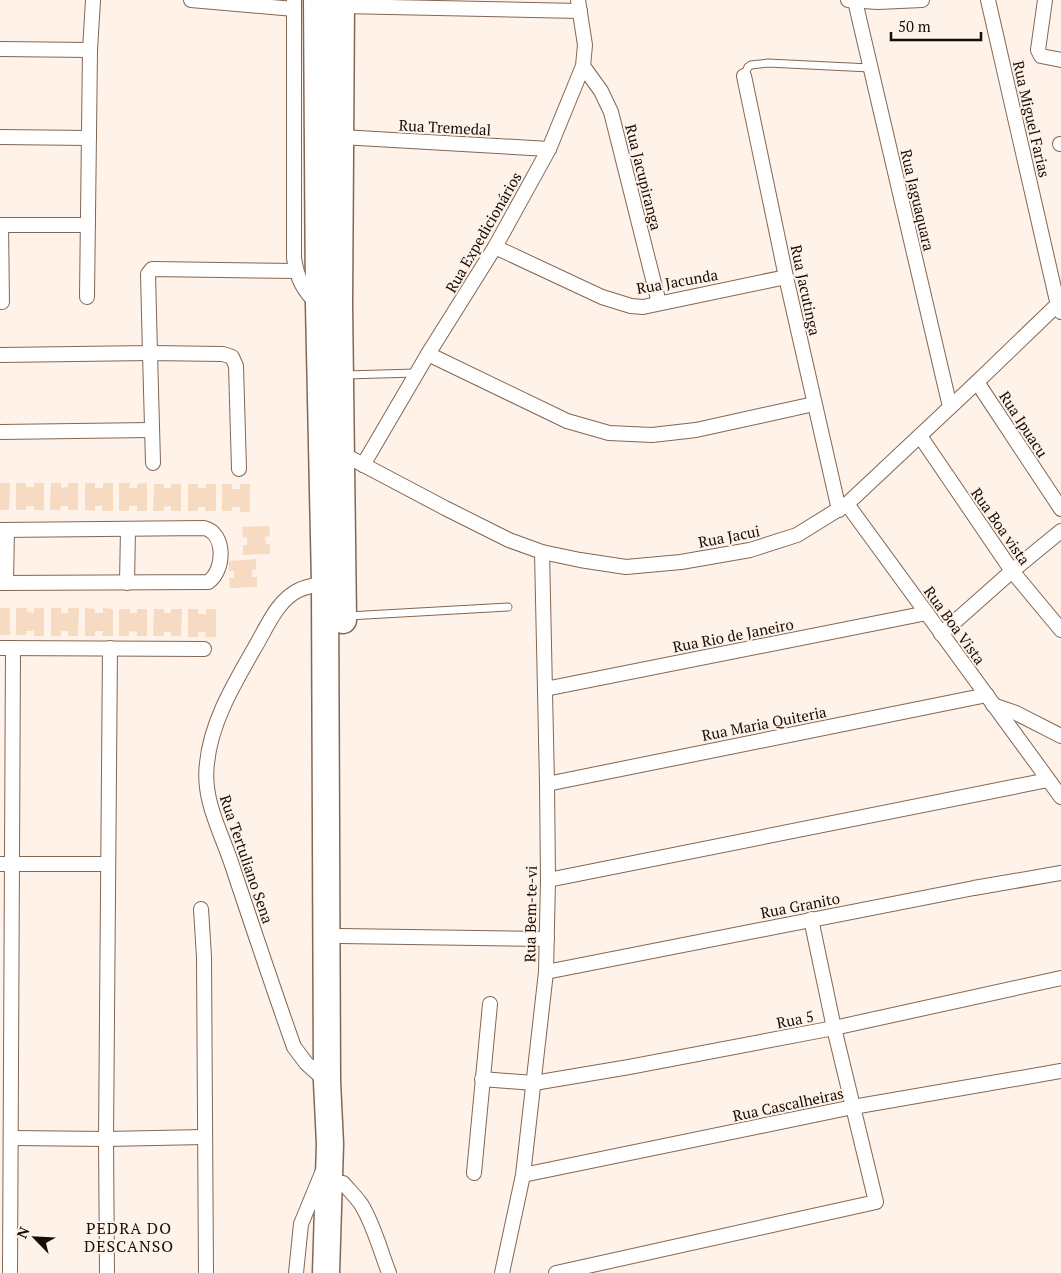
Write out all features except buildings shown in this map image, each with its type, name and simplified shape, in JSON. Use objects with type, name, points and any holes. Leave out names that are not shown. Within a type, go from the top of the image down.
[{"type":"highway","points":[[317,3],[341,137],[329,305],[352,459],[343,616],[341,936],[344,1273]]},
{"type":"highway","points":[[317,3],[329,305],[325,583],[327,1082],[330,1144],[326,1273]]},
{"type":"street","points":[[87,297],[90,50],[93,0]]},
{"type":"street","points":[[191,0],[579,5]]},
{"type":"street","points":[[851,0],[878,2],[922,0]]},
{"type":"street","name":"Rua Jaguaquara","points":[[851,0],[870,68],[950,407]]},
{"type":"street","name":"Rua Miguel Farias","points":[[988,0],[1059,302]]},
{"type":"street","points":[[1045,0],[1038,50],[1041,56],[1061,60]]},
{"type":"street","points":[[317,3],[294,258],[296,271],[305,291],[329,305]]},
{"type":"street","name":"Rua Expedicionários","points":[[352,459],[417,373],[495,247],[548,149],[583,66],[585,45],[579,5]]},
{"type":"street","points":[[0,49],[90,50]]},
{"type":"street","name":"Rua Jacupiranga","points":[[583,66],[601,91],[611,112],[659,303]]},
{"type":"street","name":"Rua Jacutinga","points":[[744,76],[814,404],[843,507]]},
{"type":"street","points":[[0,137],[89,138]]},
{"type":"street","name":"Rua Tremedal","points":[[341,137],[548,149]]},
{"type":"street","points":[[2,302],[0,225],[88,225]]},
{"type":"street","name":"Rua Jacunda","points":[[495,247],[602,297],[631,306],[643,307],[786,277]]},
{"type":"street","points":[[153,463],[148,274],[150,270],[296,271]]},
{"type":"street","name":"Rua Jacui","points":[[352,459],[509,540],[542,552],[626,567],[681,562],[750,550],[797,535],[843,507],[977,382],[1059,302]]},
{"type":"street","points":[[0,355],[150,353],[222,354],[230,356],[234,359],[236,366],[239,469]]},
{"type":"street","points":[[428,354],[567,421],[609,433],[652,435],[696,430],[814,404]]},
{"type":"street","name":"Rua Ipuacu","points":[[977,382],[1061,509]]},
{"type":"street","points":[[0,432],[152,430]]},
{"type":"street","name":"Rua Boa vista","points":[[920,436],[1012,571],[1061,630]]},
{"type":"street","name":"Rua Boa Vista","points":[[843,507],[926,613],[1061,798]]},
{"type":"street","points":[[127,583],[128,529]]},
{"type":"street","points":[[128,529],[208,529],[216,537],[220,556],[220,565],[217,572],[208,582],[3,583],[4,530],[128,529]]},
{"type":"street","points":[[941,634],[1061,530]]},
{"type":"street","name":"Rua Bem-te-vi","points":[[502,1273],[523,1175],[546,972],[548,880],[542,552]]},
{"type":"street","name":"Rua Tertuliano Sena","points":[[325,583],[297,590],[288,596],[277,610],[227,698],[211,744],[207,762],[206,782],[207,798],[232,864],[294,1047],[306,1063],[327,1082]]},
{"type":"street","name":"Rua Rio de Janeiro","points":[[545,689],[926,613]]},
{"type":"street","points":[[10,1273],[6,864],[7,648],[204,649]]},
{"type":"street","points":[[107,1273],[106,1139],[110,648]]},
{"type":"street","points":[[990,700],[1061,736]]},
{"type":"street","name":"Rua Maria Quiteria","points":[[547,784],[990,700]]},
{"type":"street","points":[[548,880],[1048,780]]},
{"type":"street","points":[[6,864],[108,864]]},
{"type":"street","name":"Rua Granito","points":[[546,972],[812,919],[1061,873]]},
{"type":"street","points":[[201,909],[204,957],[206,1273]]},
{"type":"street","points":[[556,1273],[876,1202],[834,1028],[812,919]]},
{"type":"street","points":[[341,936],[546,939]]},
{"type":"street","name":"Rua 5","points":[[482,1079],[534,1083],[629,1067],[834,1028],[1061,978]]},
{"type":"street","points":[[474,1172],[490,1004]]},
{"type":"street","name":"Rua Cascalheiras","points":[[523,1175],[853,1107],[1061,1071]]},
{"type":"street","points":[[8,1144],[204,1137]]},
{"type":"street","points":[[296,1273],[301,1224],[323,1172],[330,1144]]},
{"type":"street","points":[[343,1184],[361,1204],[376,1236],[389,1273]]},
{"type":"lane","points":[[744,76],[748,67],[768,63],[870,68]]},
{"type":"lane","points":[[340,375],[417,373]]},
{"type":"lane","points":[[343,616],[508,607]]},
{"type":"district","name":"PEDRA DO DESCANSO","points":[[129,1237]]}]
